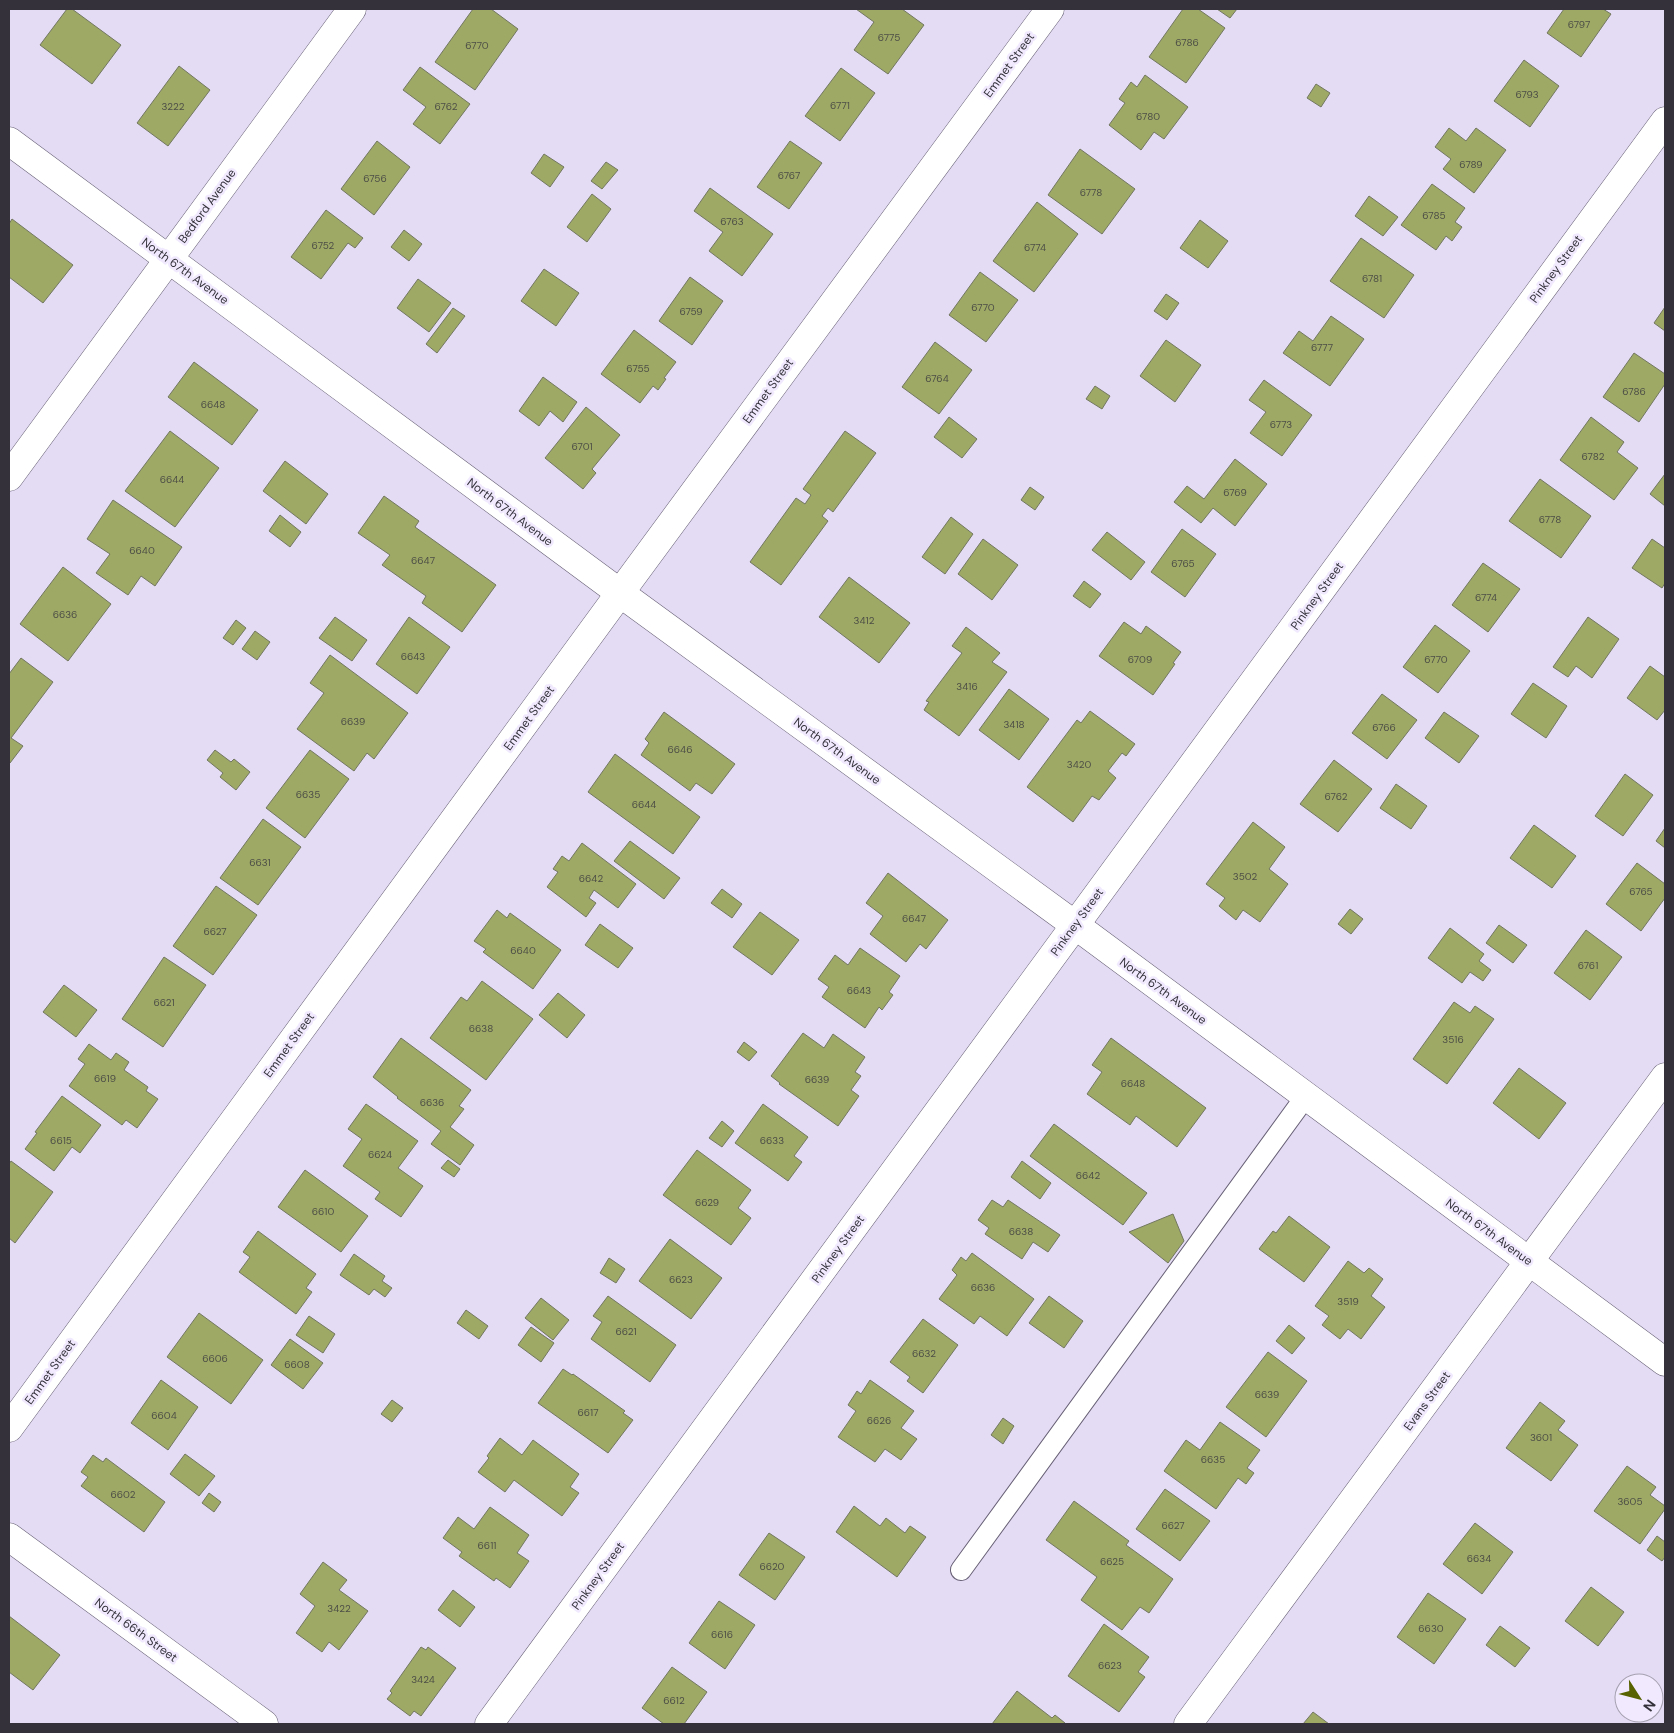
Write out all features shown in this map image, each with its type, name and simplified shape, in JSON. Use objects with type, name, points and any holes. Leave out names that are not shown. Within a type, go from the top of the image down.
[{"type":"street","name":"Bedford Avenue","points":[[9,477],[352,9]]},
{"type":"street","name":"Emmet Street","points":[[9,1428],[1050,9]]},
{"type":"street","name":"Pinkney Street","points":[[489,1724],[1665,120]]},
{"type":"street","name":"North 67th Avenue","points":[[9,141],[620,593],[1075,925],[1665,1362]]},
{"type":"street","name":"Evans Street","points":[[1188,1724],[1665,1077]]},
{"type":"street","name":"North 66th Street","points":[[9,1536],[264,1724]]},
{"type":"lane","points":[[961,1570],[1306,1096]]},
{"type":"building","points":[[67,9],[72,9],[121,45],[92,84],[40,45]]},
{"type":"building","points":[[473,9],[491,9],[518,29],[475,90],[435,62]]},
{"type":"building","points":[[856,9],[902,9],[924,25],[888,74],[854,50],[874,22]]},
{"type":"building","points":[[1183,9],[1198,9],[1225,28],[1186,83],[1149,57]]},
{"type":"building","points":[[1217,9],[1237,9],[1230,18]]},
{"type":"building","points":[[1564,9],[1603,9],[1611,14],[1581,57],[1547,33]]},
{"type":"building","points":[[1524,60],[1559,86],[1530,127],[1494,101]]},
{"type":"building","points":[[179,66],[210,90],[168,146],[137,123]]},
{"type":"building","points":[[420,67],[470,104],[440,144],[413,124],[426,107],[403,90]]},
{"type":"building","points":[[841,68],[875,93],[840,141],[805,116]]},
{"type":"building","points":[[1145,75],[1188,107],[1164,139],[1154,132],[1141,150],[1109,125],[1125,103],[1119,99],[1131,82],[1137,87]]},
{"type":"building","points":[[1316,84],[1330,93],[1321,107],[1307,98]]},
{"type":"building","points":[[1449,128],[1466,141],[1476,128],[1506,150],[1474,193],[1443,169],[1451,159],[1435,147]]},
{"type":"building","points":[[377,141],[410,167],[374,215],[341,189]]},
{"type":"building","points":[[790,141],[822,163],[789,209],[757,187]]},
{"type":"building","points":[[1080,149],[1135,189],[1102,234],[1048,195]]},
{"type":"building","points":[[544,154],[564,167],[550,187],[531,173]]},
{"type":"building","points":[[606,162],[618,170],[602,189],[591,181]]},
{"type":"building","points":[[1432,184],[1465,208],[1455,222],[1462,227],[1452,241],[1446,236],[1436,250],[1401,225]]},
{"type":"building","points":[[710,188],[773,234],[742,276],[709,251],[723,232],[694,211]]},
{"type":"building","points":[[592,194],[611,209],[587,242],[567,227]]},
{"type":"building","points":[[1369,196],[1398,217],[1383,236],[1355,216]]},
{"type":"building","points":[[1037,202],[1078,234],[1034,292],[993,261]]},
{"type":"building","points":[[326,210],[363,238],[355,248],[348,243],[321,279],[291,257]]},
{"type":"building","points":[[12,219],[73,265],[43,303],[9,277],[9,224]]},
{"type":"building","points":[[1200,220],[1228,241],[1208,268],[1180,248]]},
{"type":"building","points":[[404,230],[422,244],[409,261],[391,247]]},
{"type":"building","points":[[1361,238],[1414,275],[1384,318],[1330,281]]},
{"type":"building","points":[[544,269],[579,293],[556,326],[521,301]]},
{"type":"building","points":[[980,272],[1018,300],[986,342],[949,315]]},
{"type":"building","points":[[690,277],[723,301],[692,345],[659,321]]},
{"type":"building","points":[[418,279],[451,303],[429,332],[397,308]]},
{"type":"building","points":[[1166,294],[1179,303],[1167,320],[1154,311]]},
{"type":"building","points":[[1665,307],[1665,331],[1654,323]]},
{"type":"building","points":[[453,308],[465,316],[437,353],[426,344]]},
{"type":"building","points":[[1331,316],[1364,339],[1330,386],[1283,353],[1299,331],[1313,341]]},
{"type":"building","points":[[634,330],[676,362],[658,390],[653,386],[640,403],[601,374]]},
{"type":"building","points":[[1166,340],[1201,365],[1175,402],[1140,376]]},
{"type":"building","points":[[935,342],[972,370],[939,414],[902,387]]},
{"type":"building","points":[[1634,353],[1665,374],[1665,384],[1639,422],[1603,397]]},
{"type":"building","points":[[194,362],[258,410],[232,445],[168,397]]},
{"type":"building","points":[[543,377],[577,402],[563,422],[550,411],[539,426],[519,411]]},
{"type":"building","points":[[1264,380],[1312,415],[1282,456],[1250,433],[1266,412],[1249,400]]},
{"type":"building","points":[[1095,386],[1110,396],[1102,409],[1086,399]]},
{"type":"building","points":[[586,407],[620,435],[592,469],[596,473],[583,489],[545,458]]},
{"type":"building","points":[[949,417],[977,439],[962,458],[934,437]]},
{"type":"building","points":[[1591,417],[1624,442],[1617,452],[1638,468],[1614,500],[1560,460]]},
{"type":"building","points":[[170,431],[219,468],[175,527],[125,491]]},
{"type":"building","points":[[845,431],[876,453],[833,512],[828,508],[822,516],[828,521],[781,585],[750,562],[796,498],[805,504],[811,495],[803,489]]},
{"type":"building","points":[[1235,459],[1267,484],[1235,526],[1213,508],[1201,523],[1174,502],[1187,486],[1204,499]]},
{"type":"building","points":[[285,461],[328,494],[306,524],[263,491]]},
{"type":"building","points":[[1665,474],[1665,506],[1650,494]]},
{"type":"building","points":[[1540,479],[1591,516],[1561,558],[1509,521]]},
{"type":"building","points":[[1030,487],[1044,497],[1035,510],[1021,500]]},
{"type":"building","points":[[384,496],[419,521],[415,527],[496,585],[462,632],[422,603],[426,596],[382,565],[390,555],[358,533]]},
{"type":"building","points":[[113,500],[182,547],[155,586],[141,576],[128,595],[96,573],[110,554],[87,539]]},
{"type":"building","points":[[280,515],[301,532],[290,547],[269,531]]},
{"type":"building","points":[[951,517],[973,534],[945,574],[922,557]]},
{"type":"building","points":[[1182,529],[1216,554],[1185,597],[1151,572]]},
{"type":"building","points":[[1107,532],[1145,562],[1131,580],[1092,550]]},
{"type":"building","points":[[983,539],[1018,565],[992,600],[958,574]]},
{"type":"building","points":[[1652,539],[1665,548],[1665,583],[1662,588],[1632,568]]},
{"type":"building","points":[[1483,563],[1520,589],[1488,632],[1452,605]]},
{"type":"building","points":[[63,567],[111,604],[68,661],[20,624]]},
{"type":"building","points":[[849,577],[910,623],[879,663],[819,617]]},
{"type":"building","points":[[1084,581],[1101,594],[1090,608],[1073,596]]},
{"type":"building","points":[[335,617],[367,640],[352,661],[319,638]]},
{"type":"building","points":[[409,617],[450,647],[417,694],[376,664]]},
{"type":"building","points":[[1588,617],[1619,639],[1592,678],[1576,666],[1568,677],[1553,667]]},
{"type":"building","points":[[236,620],[246,628],[233,645],[223,638]]},
{"type":"building","points":[[1124,622],[1141,634],[1146,626],[1181,652],[1173,663],[1175,664],[1153,695],[1099,656]]},
{"type":"building","points":[[1435,625],[1470,651],[1438,693],[1403,667]]},
{"type":"building","points":[[966,627],[1000,653],[992,662],[1007,672],[959,736],[924,710],[929,702],[926,701],[962,653],[952,646]]},
{"type":"building","points":[[255,631],[270,642],[257,660],[242,649]]},
{"type":"building","points":[[330,655],[408,713],[374,759],[367,753],[354,771],[297,729],[324,693],[310,683]]},
{"type":"building","points":[[21,658],[53,682],[11,738],[23,746],[10,763],[9,674]]},
{"type":"building","points":[[1650,666],[1665,677],[1665,710],[1657,720],[1627,698]]},
{"type":"building","points":[[1533,683],[1567,706],[1546,738],[1511,714]]},
{"type":"building","points":[[1009,689],[1049,719],[1019,760],[979,730]]},
{"type":"building","points":[[1382,694],[1417,720],[1387,759],[1352,733]]},
{"type":"building","points":[[1090,711],[1135,744],[1126,756],[1122,753],[1108,771],[1116,778],[1099,800],[1092,796],[1073,822],[1027,787],[1077,720],[1081,723]]},
{"type":"building","points":[[664,712],[735,764],[712,794],[696,783],[690,791],[641,755],[649,743],[645,739]]},
{"type":"building","points":[[1444,712],[1479,736],[1459,763],[1425,738]]},
{"type":"building","points":[[215,750],[231,762],[234,759],[250,772],[236,790],[220,777],[223,773],[207,760]]},
{"type":"building","points":[[310,750],[349,779],[305,838],[266,808]]},
{"type":"building","points":[[615,754],[700,817],[673,854],[588,792]]},
{"type":"building","points":[[1334,760],[1372,789],[1338,832],[1300,804]]},
{"type":"building","points":[[1625,774],[1653,795],[1623,836],[1595,816]]},
{"type":"building","points":[[1396,784],[1427,806],[1411,829],[1380,808]]},
{"type":"building","points":[[263,819],[301,847],[258,905],[220,878]]},
{"type":"building","points":[[1253,822],[1285,847],[1269,869],[1288,884],[1260,922],[1243,910],[1236,920],[1219,906],[1225,898],[1206,884]]},
{"type":"building","points":[[1534,825],[1576,856],[1552,888],[1510,858]]},
{"type":"building","points":[[1665,828],[1665,848],[1656,841]]},
{"type":"building","points":[[630,841],[680,878],[664,899],[614,861]]},
{"type":"building","points":[[582,843],[636,884],[618,908],[594,890],[589,898],[596,903],[586,917],[547,887],[558,872],[553,869],[562,856],[569,861]]},
{"type":"building","points":[[1637,863],[1665,884],[1665,898],[1641,931],[1606,904]]},
{"type":"building","points":[[888,873],[948,920],[926,949],[920,944],[906,962],[870,934],[883,916],[866,903]]},
{"type":"building","points":[[216,886],[257,915],[213,975],[173,946]]},
{"type":"building","points":[[722,889],[742,904],[732,918],[711,903]]},
{"type":"building","points":[[1350,909],[1363,919],[1351,934],[1338,924]]},
{"type":"building","points":[[497,910],[507,918],[510,913],[561,950],[533,989],[483,952],[486,949],[474,941]]},
{"type":"building","points":[[760,912],[799,940],[772,975],[733,947]]},
{"type":"building","points":[[600,924],[633,948],[618,968],[585,945]]},
{"type":"building","points":[[1499,925],[1527,945],[1513,963],[1486,943]]},
{"type":"building","points":[[1450,928],[1484,954],[1479,961],[1491,970],[1483,981],[1470,972],[1462,983],[1428,958]]},
{"type":"building","points":[[1586,930],[1622,957],[1590,1000],[1554,973]]},
{"type":"building","points":[[860,948],[900,976],[889,992],[893,995],[882,1010],[879,1007],[865,1028],[822,997],[829,987],[818,979],[835,955],[848,965]]},
{"type":"building","points":[[164,957],[206,985],[163,1047],[122,1019]]},
{"type":"building","points":[[482,981],[533,1019],[486,1080],[430,1038],[461,997],[467,1001]]},
{"type":"building","points":[[64,985],[97,1010],[76,1037],[43,1012]]},
{"type":"building","points":[[558,993],[585,1015],[567,1038],[539,1015]]},
{"type":"building","points":[[1454,1002],[1470,1013],[1475,1006],[1494,1019],[1447,1084],[1413,1059]]},
{"type":"building","points":[[803,1033],[824,1048],[833,1034],[865,1057],[855,1072],[861,1076],[851,1090],[859,1096],[838,1126],[779,1084],[771,1076]]},
{"type":"building","points":[[401,1038],[471,1090],[459,1106],[464,1109],[450,1127],[474,1145],[460,1165],[431,1144],[441,1131],[397,1098],[373,1077]]},
{"type":"building","points":[[1111,1038],[1206,1108],[1177,1147],[1136,1116],[1130,1125],[1087,1094],[1102,1072],[1092,1065]]},
{"type":"building","points":[[744,1042],[757,1052],[749,1061],[737,1052]]},
{"type":"building","points":[[89,1044],[111,1060],[116,1053],[129,1062],[124,1070],[148,1087],[146,1091],[158,1099],[137,1128],[126,1120],[122,1125],[69,1086],[85,1064],[78,1059]]},
{"type":"building","points":[[1519,1068],[1566,1103],[1539,1139],[1493,1103]]},
{"type":"building","points":[[62,1096],[101,1125],[80,1153],[72,1147],[54,1171],[25,1149],[37,1133],[35,1132]]},
{"type":"building","points":[[366,1104],[418,1141],[398,1168],[423,1186],[401,1217],[375,1199],[380,1192],[343,1166],[362,1139],[348,1129]]},
{"type":"building","points":[[763,1104],[808,1137],[794,1156],[802,1162],[788,1181],[735,1143]]},
{"type":"building","points":[[722,1121],[734,1131],[722,1147],[709,1138]]},
{"type":"building","points":[[1054,1124],[1147,1193],[1123,1225],[1030,1156]]},
{"type":"building","points":[[697,1150],[751,1190],[738,1208],[751,1218],[731,1245],[663,1195]]},
{"type":"building","points":[[448,1160],[460,1169],[454,1177],[441,1168]]},
{"type":"building","points":[[11,1161],[53,1192],[15,1243],[9,1238],[9,1164]]},
{"type":"building","points":[[1022,1161],[1051,1183],[1040,1199],[1011,1177]]},
{"type":"building","points":[[305,1170],[368,1216],[341,1252],[278,1207]]},
{"type":"building","points":[[992,1200],[1003,1207],[1008,1200],[1060,1235],[1048,1252],[1033,1242],[1022,1259],[985,1234],[989,1228],[978,1220]]},
{"type":"building","points":[[1173,1214],[1184,1241],[1168,1263],[1129,1232]]},
{"type":"building","points":[[1289,1216],[1330,1247],[1304,1282],[1259,1249],[1273,1231],[1276,1233]]},
{"type":"building","points":[[258,1231],[316,1274],[306,1288],[312,1292],[296,1314],[239,1272],[250,1257],[243,1252]]},
{"type":"building","points":[[670,1239],[722,1278],[691,1319],[639,1281]]},
{"type":"building","points":[[972,1253],[1034,1299],[1007,1336],[980,1316],[974,1324],[939,1299],[957,1275],[952,1270],[961,1257],[966,1261]]},
{"type":"building","points":[[354,1254],[385,1276],[382,1281],[392,1288],[385,1297],[374,1289],[369,1295],[340,1275]]},
{"type":"building","points":[[609,1258],[625,1269],[616,1283],[600,1273]]},
{"type":"building","points":[[1348,1261],[1364,1273],[1369,1268],[1383,1279],[1371,1296],[1385,1307],[1361,1339],[1348,1329],[1340,1339],[1322,1325],[1329,1316],[1315,1306]]},
{"type":"building","points":[[608,1296],[676,1345],[650,1382],[591,1339],[602,1322],[593,1316]]},
{"type":"building","points":[[1049,1296],[1083,1321],[1064,1348],[1029,1323]]},
{"type":"building","points":[[541,1298],[569,1320],[553,1340],[525,1318]]},
{"type":"building","points":[[466,1310],[488,1326],[479,1339],[457,1323]]},
{"type":"building","points":[[199,1313],[263,1360],[231,1404],[167,1357]]},
{"type":"building","points":[[309,1316],[335,1334],[323,1353],[296,1335]]},
{"type":"building","points":[[923,1319],[958,1345],[923,1393],[907,1381],[910,1377],[890,1362]]},
{"type":"building","points":[[1289,1325],[1305,1338],[1292,1354],[1276,1341]]},
{"type":"building","points":[[531,1327],[554,1343],[541,1362],[518,1345]]},
{"type":"building","points":[[290,1339],[323,1363],[303,1389],[271,1365]]},
{"type":"building","points":[[1268,1352],[1307,1381],[1266,1437],[1226,1407]]},
{"type":"building","points":[[563,1369],[625,1411],[623,1413],[633,1420],[608,1453],[538,1403]]},
{"type":"building","points":[[161,1380],[198,1407],[168,1450],[131,1423]]},
{"type":"building","points":[[870,1380],[914,1411],[901,1428],[917,1439],[901,1460],[885,1449],[875,1462],[838,1437],[856,1411],[848,1405],[857,1391],[861,1394]]},
{"type":"building","points":[[392,1400],[403,1408],[392,1422],[381,1414]]},
{"type":"building","points":[[1540,1402],[1565,1421],[1558,1430],[1578,1445],[1551,1481],[1506,1448]]},
{"type":"building","points":[[1003,1418],[1014,1426],[1003,1444],[991,1435]]},
{"type":"building","points":[[1220,1422],[1260,1450],[1247,1468],[1254,1473],[1246,1484],[1238,1478],[1216,1509],[1164,1471],[1186,1440],[1200,1450]]},
{"type":"building","points":[[500,1438],[522,1455],[533,1440],[579,1474],[570,1487],[579,1493],[562,1516],[514,1480],[505,1492],[478,1472],[489,1458],[487,1456]]},
{"type":"building","points":[[185,1454],[215,1476],[199,1496],[170,1474]]},
{"type":"building","points":[[93,1455],[103,1462],[106,1458],[165,1502],[144,1532],[81,1486],[88,1477],[81,1472]]},
{"type":"building","points":[[1627,1466],[1656,1487],[1650,1495],[1665,1506],[1665,1509],[1640,1544],[1594,1511]]},
{"type":"building","points":[[1165,1489],[1210,1521],[1180,1561],[1136,1529]]},
{"type":"building","points":[[209,1493],[221,1502],[214,1512],[202,1503]]},
{"type":"building","points":[[1074,1501],[1129,1541],[1126,1545],[1173,1579],[1149,1613],[1140,1607],[1122,1630],[1081,1600],[1097,1577],[1046,1540]]},
{"type":"building","points":[[854,1506],[880,1526],[886,1518],[905,1533],[910,1526],[926,1537],[897,1577],[836,1532]]},
{"type":"building","points":[[490,1507],[529,1535],[517,1553],[529,1561],[510,1588],[496,1578],[494,1581],[459,1556],[462,1552],[443,1538],[458,1517],[474,1529]]},
{"type":"building","points":[[1475,1523],[1513,1552],[1482,1594],[1443,1564]]},
{"type":"building","points":[[769,1533],[805,1557],[775,1600],[739,1575]]},
{"type":"building","points":[[1657,1536],[1665,1542],[1665,1557],[1662,1561],[1647,1550]]},
{"type":"building","points":[[323,1562],[347,1580],[339,1590],[368,1611],[339,1650],[329,1642],[322,1652],[296,1633],[315,1606],[300,1594]]},
{"type":"building","points":[[1591,1587],[1624,1612],[1598,1646],[1565,1621]]},
{"type":"building","points":[[453,1590],[475,1607],[460,1627],[438,1610]]},
{"type":"building","points":[[1428,1593],[1466,1619],[1434,1664],[1397,1637]]},
{"type":"building","points":[[719,1601],[755,1625],[725,1669],[689,1643]]},
{"type":"building","points":[[9,1616],[60,1655],[33,1690],[9,1672]]},
{"type":"building","points":[[1104,1624],[1149,1657],[1138,1672],[1145,1677],[1119,1712],[1068,1676]]},
{"type":"building","points":[[1500,1626],[1530,1648],[1515,1667],[1486,1645]]},
{"type":"building","points":[[421,1647],[426,1650],[428,1647],[456,1668],[421,1716],[414,1711],[410,1716],[387,1699],[392,1693],[390,1691]]},
{"type":"building","points":[[672,1667],[707,1692],[684,1724],[664,1724],[642,1708]]},
{"type":"building","points":[[1017,1691],[1052,1718],[1055,1715],[1065,1723],[992,1724]]},
{"type":"building","points":[[1313,1712],[1329,1724],[1303,1724]]}]
